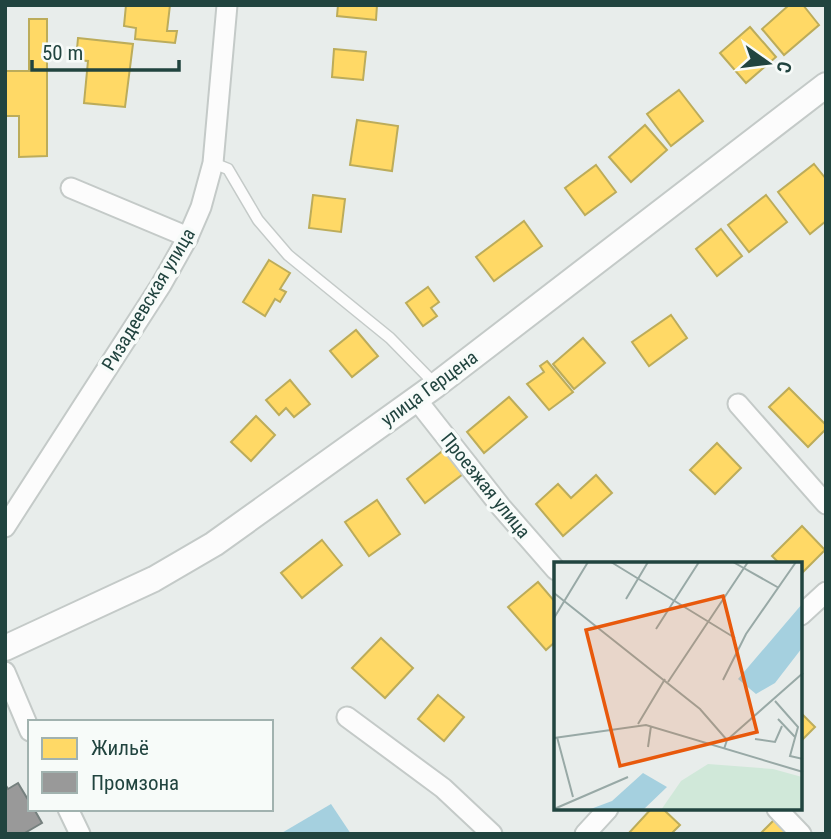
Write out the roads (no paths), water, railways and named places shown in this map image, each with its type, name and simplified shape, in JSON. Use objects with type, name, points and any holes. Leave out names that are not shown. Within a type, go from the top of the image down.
[{"type":"street","name":"Ризадеевская улица","points":[[5,527],[161,285],[188,237],[201,207],[213,163],[227,5]]},
{"type":"street","name":"улица Герцена","points":[[5,648],[154,579],[214,544],[426,392],[826,85]]},
{"type":"street","points":[[71,188],[188,237]]},
{"type":"street","name":"Проезжая улица","points":[[426,392],[501,508],[554,568]]},
{"type":"street","points":[[738,404],[826,504]]},
{"type":"street","points":[[803,613],[826,592]]},
{"type":"street","points":[[5,672],[28,726]]},
{"type":"street","points":[[347,717],[443,788],[492,834]]},
{"type":"street","points":[[69,811],[80,834]]},
{"type":"street","points":[[585,834],[606,811]]},
{"type":"street","points":[[779,811],[801,834]]},
{"type":"lane","points":[[213,163],[228,169],[258,219],[288,256],[390,338],[426,392]]},
{"type":"water","points":[[331,804],[351,834],[280,834]]}]
